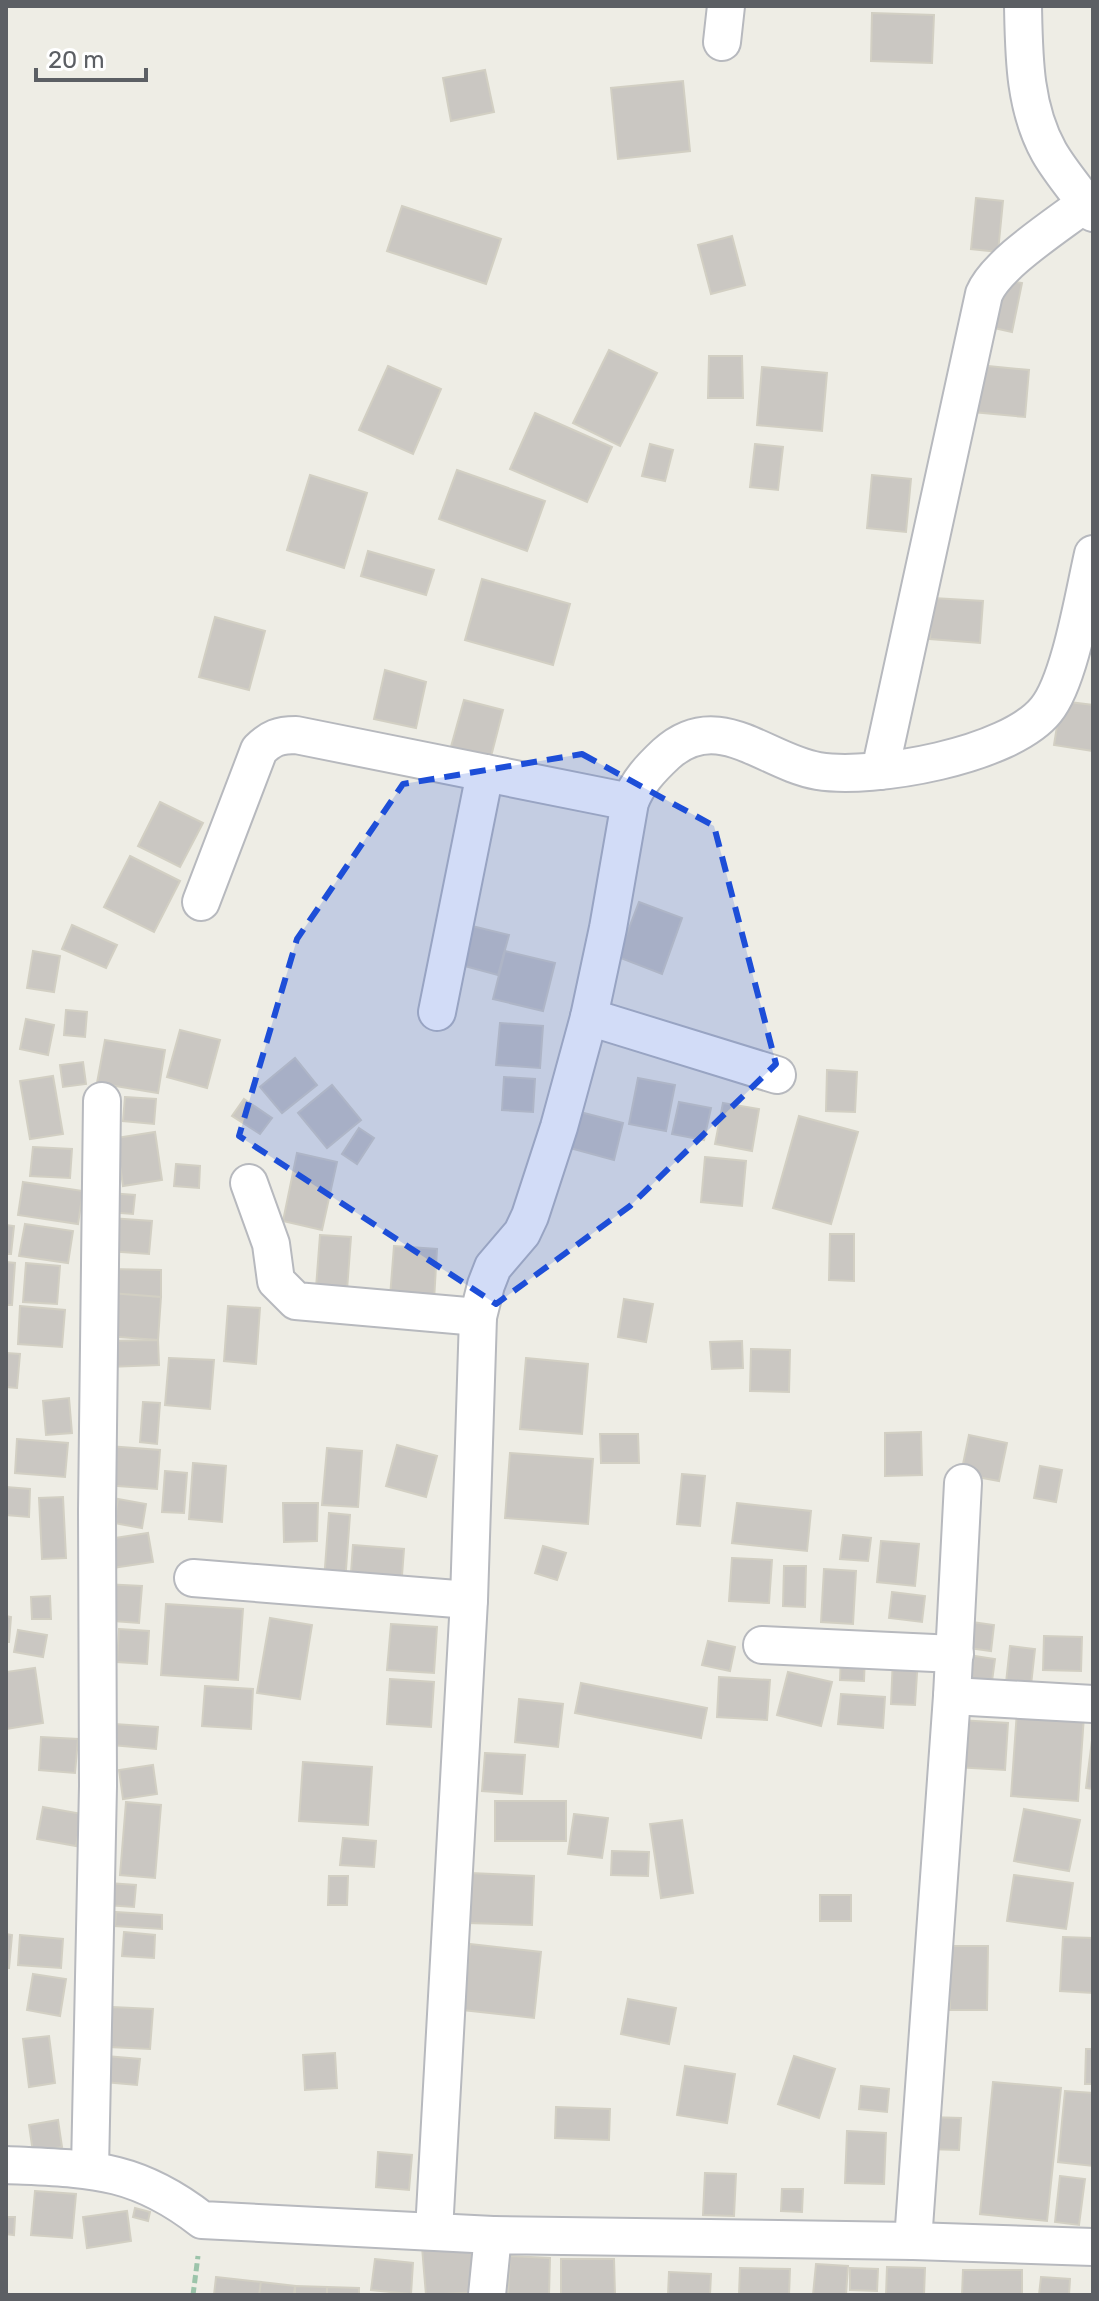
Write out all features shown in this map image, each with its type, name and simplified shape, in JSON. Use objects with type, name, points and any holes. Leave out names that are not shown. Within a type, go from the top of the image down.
[{"type":"street","points":[[722,42],[726,6]]},
{"type":"street","points":[[880,771],[984,294],[1002,268],[1090,208],[1050,153],[1036,123],[1027,84],[1023,6]]},
{"type":"street","points":[[434,2231],[469,1600],[478,1317],[493,1267],[522,1233],[530,1216],[559,1127],[589,1017],[630,802],[637,785],[648,771],[675,746],[693,738],[736,738],[815,770],[842,773],[880,771],[961,755],[1001,742],[1025,728],[1046,710],[1060,685],[1093,554]]},
{"type":"street","points":[[201,902],[259,750],[269,739],[296,735],[630,802]]},
{"type":"street","points":[[437,1012],[485,773]]},
{"type":"street","points":[[589,1017],[777,1075]]},
{"type":"street","points":[[90,2169],[98,1786],[97,1510],[102,1101]]},
{"type":"street","points":[[249,1183],[271,1244],[276,1281],[296,1301],[478,1317]]},
{"type":"street","points":[[913,2241],[955,1654],[963,1483]]},
{"type":"street","points":[[193,1578],[469,1600]]},
{"type":"street","points":[[762,1645],[955,1654]]},
{"type":"street","points":[[952,1696],[1093,1704]]},
{"type":"street","points":[[6,2165],[90,2169],[129,2178],[176,2200],[202,2220],[493,2235],[1093,2247]]},
{"type":"street","points":[[487,2295],[493,2235]]},
{"type":"highlighted area","points":[[582,754],[714,826],[776,1064],[630,1206],[496,1304],[239,1136],[297,939],[403,784]]},
{"type":"building","points":[[872,13],[934,15],[932,63],[871,61]]},
{"type":"building","points":[[485,70],[494,112],[451,121],[443,78]]},
{"type":"building","points":[[683,81],[690,151],[618,159],[611,88]]},
{"type":"building","points":[[976,198],[1003,201],[998,252],[971,249]]},
{"type":"building","points":[[402,206],[501,239],[486,284],[387,251]]},
{"type":"building","points":[[732,236],[745,285],[711,294],[698,245]]},
{"type":"building","points":[[994,278],[1022,283],[1012,332],[985,326]]},
{"type":"building","points":[[609,350],[657,373],[620,446],[573,423]]},
{"type":"building","points":[[709,356],[742,356],[743,398],[708,398]]},
{"type":"building","points":[[978,365],[1029,370],[1025,417],[973,412]]},
{"type":"building","points":[[388,366],[441,389],[413,454],[359,430]]},
{"type":"building","points":[[762,367],[827,373],[822,431],[757,425]]},
{"type":"building","points":[[535,413],[612,447],[587,502],[510,469]]},
{"type":"building","points":[[650,444],[673,450],[665,481],[642,476]]},
{"type":"building","points":[[755,444],[783,447],[778,490],[750,487]]},
{"type":"building","points":[[457,470],[545,501],[527,551],[439,519]]},
{"type":"building","points":[[310,475],[367,493],[344,568],[287,550]]},
{"type":"building","points":[[872,475],[911,479],[906,532],[867,528]]},
{"type":"building","points":[[368,551],[434,570],[426,595],[361,576]]},
{"type":"building","points":[[482,579],[570,604],[553,665],[465,640]]},
{"type":"building","points":[[933,598],[983,601],[980,643],[930,639]]},
{"type":"building","points":[[215,617],[265,631],[249,690],[199,677]]},
{"type":"building","points":[[385,670],[426,682],[416,728],[374,719]]},
{"type":"building","points":[[464,700],[503,710],[487,772],[447,761]]},
{"type":"building","points":[[1061,701],[1093,705],[1093,751],[1054,745]]},
{"type":"building","points":[[160,802],[203,823],[180,867],[138,846]]},
{"type":"building","points":[[130,856],[180,881],[154,932],[104,907]]},
{"type":"building","points":[[639,902],[682,918],[662,974],[618,957]]},
{"type":"building","points":[[72,925],[117,945],[106,968],[62,949]]},
{"type":"building","points":[[472,926],[509,935],[498,975],[461,965]]},
{"type":"building","points":[[33,951],[60,956],[54,992],[27,988]]},
{"type":"building","points":[[505,951],[555,963],[543,1011],[493,999]]},
{"type":"building","points":[[66,1010],[87,1012],[85,1037],[64,1035]]},
{"type":"building","points":[[26,1019],[54,1025],[48,1055],[20,1049]]},
{"type":"building","points":[[500,1023],[543,1026],[540,1068],[496,1065]]},
{"type":"building","points":[[180,1030],[220,1040],[207,1088],[167,1077]]},
{"type":"building","points":[[105,1040],[165,1050],[158,1093],[97,1083]]},
{"type":"building","points":[[295,1058],[317,1085],[282,1113],[260,1087]]},
{"type":"building","points":[[83,1062],[86,1084],[63,1087],[60,1065]]},
{"type":"building","points":[[827,1070],[857,1072],[855,1112],[826,1111]]},
{"type":"building","points":[[53,1076],[63,1134],[30,1139],[20,1081]]},
{"type":"building","points":[[504,1077],[535,1079],[533,1112],[502,1110]]},
{"type":"building","points":[[638,1078],[675,1085],[666,1131],[629,1124]]},
{"type":"building","points":[[332,1085],[361,1120],[327,1148],[298,1113]]},
{"type":"building","points":[[125,1097],[156,1099],[154,1124],[123,1121]]},
{"type":"building","points":[[244,1099],[272,1118],[260,1134],[232,1116]]},
{"type":"building","points":[[679,1102],[711,1108],[704,1140],[672,1134]]},
{"type":"building","points":[[723,1103],[759,1109],[752,1151],[715,1144]]},
{"type":"building","points":[[580,1112],[623,1123],[614,1160],[570,1148]]},
{"type":"building","points":[[799,1116],[858,1132],[831,1224],[773,1208]]},
{"type":"building","points":[[359,1128],[374,1138],[357,1164],[342,1154]]},
{"type":"building","points":[[155,1132],[162,1180],[123,1186],[116,1138]]},
{"type":"building","points":[[33,1147],[72,1149],[70,1178],[30,1176]]},
{"type":"building","points":[[297,1153],[337,1162],[322,1230],[283,1221]]},
{"type":"building","points":[[705,1157],[746,1161],[742,1206],[701,1202]]},
{"type":"building","points":[[176,1164],[200,1166],[199,1188],[174,1186]]},
{"type":"building","points":[[23,1182],[83,1191],[78,1224],[18,1215]]},
{"type":"building","points":[[109,1193],[135,1195],[133,1214],[108,1212]]},
{"type":"building","points":[[110,1218],[152,1221],[149,1254],[108,1251]]},
{"type":"building","points":[[25,1224],[73,1231],[68,1263],[19,1256]]},
{"type":"building","points":[[6,1225],[14,1226],[11,1254],[6,1254]]},
{"type":"building","points":[[830,1234],[854,1234],[854,1281],[829,1280]]},
{"type":"building","points":[[320,1235],[351,1237],[347,1290],[316,1288]]},
{"type":"building","points":[[394,1246],[437,1249],[434,1301],[390,1297]]},
{"type":"building","points":[[6,1262],[15,1263],[12,1305],[6,1305]]},
{"type":"building","points":[[26,1263],[60,1266],[57,1304],[23,1302]]},
{"type":"building","points":[[109,1269],[161,1270],[161,1297],[109,1296]]},
{"type":"building","points":[[110,1293],[161,1297],[158,1340],[106,1336]]},
{"type":"building","points":[[624,1299],[653,1304],[646,1342],[618,1337]]},
{"type":"building","points":[[20,1306],[65,1310],[62,1347],[18,1344]]},
{"type":"building","points":[[228,1306],[260,1308],[256,1364],[224,1361]]},
{"type":"building","points":[[158,1340],[159,1365],[108,1367],[107,1341]]},
{"type":"building","points":[[742,1341],[743,1368],[712,1369],[710,1342]]},
{"type":"building","points":[[751,1349],[790,1350],[789,1392],[750,1391]]},
{"type":"building","points":[[6,1353],[20,1354],[17,1388],[6,1387]]},
{"type":"building","points":[[169,1358],[214,1360],[210,1409],[165,1405]]},
{"type":"building","points":[[526,1358],[588,1364],[582,1434],[520,1429]]},
{"type":"building","points":[[69,1398],[72,1433],[46,1435],[43,1401]]},
{"type":"building","points":[[143,1402],[160,1403],[157,1444],[140,1442]]},
{"type":"building","points":[[921,1432],[922,1475],[885,1476],[885,1433]]},
{"type":"building","points":[[600,1434],[638,1434],[639,1463],[601,1463]]},
{"type":"building","points":[[969,1435],[1007,1443],[999,1481],[961,1474]]},
{"type":"building","points":[[17,1439],[68,1443],[65,1477],[15,1473]]},
{"type":"building","points":[[397,1445],[437,1456],[426,1497],[386,1486]]},
{"type":"building","points":[[108,1446],[160,1450],[157,1489],[105,1485]]},
{"type":"building","points":[[327,1448],[362,1451],[358,1507],[322,1505]]},
{"type":"building","points":[[510,1453],[593,1459],[588,1524],[505,1518]]},
{"type":"building","points":[[193,1463],[226,1466],[222,1522],[189,1519]]},
{"type":"building","points":[[1040,1466],[1062,1470],[1056,1502],[1034,1498]]},
{"type":"building","points":[[165,1471],[187,1473],[184,1513],[162,1512]]},
{"type":"building","points":[[682,1474],[705,1476],[700,1526],[677,1524]]},
{"type":"building","points":[[6,1487],[30,1489],[29,1517],[6,1515]]},
{"type":"building","points":[[63,1497],[66,1558],[42,1559],[39,1498]]},
{"type":"building","points":[[118,1499],[146,1504],[142,1528],[114,1523]]},
{"type":"building","points":[[283,1503],[318,1503],[317,1541],[284,1542]]},
{"type":"building","points":[[737,1503],[811,1511],[807,1551],[732,1543]]},
{"type":"building","points":[[329,1513],[350,1515],[345,1583],[324,1581]]},
{"type":"building","points":[[148,1533],[153,1562],[112,1568],[108,1539]]},
{"type":"building","points":[[843,1535],[871,1538],[868,1561],[840,1559]]},
{"type":"building","points":[[881,1541],[919,1544],[915,1586],[877,1582]]},
{"type":"building","points":[[353,1545],[404,1549],[401,1589],[350,1586]]},
{"type":"building","points":[[543,1546],[566,1553],[557,1580],[535,1573]]},
{"type":"building","points":[[732,1558],[772,1560],[769,1603],[729,1601]]},
{"type":"building","points":[[784,1566],[806,1566],[805,1607],[783,1606]]},
{"type":"building","points":[[824,1569],[856,1571],[853,1624],[821,1622]]},
{"type":"building","points":[[103,1584],[142,1586],[139,1623],[100,1620]]},
{"type":"building","points":[[892,1592],[925,1596],[922,1622],[889,1618]]},
{"type":"building","points":[[50,1596],[51,1619],[32,1619],[31,1597]]},
{"type":"building","points":[[166,1604],[243,1609],[238,1680],[161,1675]]},
{"type":"building","points":[[6,1616],[11,1617],[9,1642],[6,1642]]},
{"type":"building","points":[[270,1618],[312,1625],[300,1699],[257,1693]]},
{"type":"building","points":[[965,1621],[994,1625],[991,1651],[961,1647]]},
{"type":"building","points":[[391,1624],[437,1627],[434,1673],[387,1670]]},
{"type":"building","points":[[119,1629],[149,1631],[147,1664],[117,1662]]},
{"type":"building","points":[[18,1630],[47,1635],[43,1657],[14,1652]]},
{"type":"building","points":[[1044,1636],[1082,1637],[1081,1671],[1043,1670]]},
{"type":"building","points":[[708,1641],[735,1647],[730,1671],[702,1665]]},
{"type":"building","points":[[1010,1646],[1035,1649],[1030,1694],[1005,1692]]},
{"type":"building","points":[[841,1653],[865,1655],[864,1681],[840,1680]]},
{"type":"building","points":[[962,1654],[995,1659],[990,1696],[957,1692]]},
{"type":"building","points":[[893,1657],[918,1658],[915,1705],[891,1704]]},
{"type":"building","points":[[35,1668],[43,1723],[6,1729],[6,1672]]},
{"type":"building","points":[[788,1672],[832,1682],[821,1726],[777,1715]]},
{"type":"building","points":[[719,1677],[770,1680],[767,1720],[717,1717]]},
{"type":"building","points":[[390,1679],[434,1682],[431,1727],[387,1724]]},
{"type":"building","points":[[581,1683],[707,1708],[701,1738],[575,1713]]},
{"type":"building","points":[[205,1686],[253,1689],[251,1729],[202,1726]]},
{"type":"building","points":[[841,1694],[885,1697],[883,1728],[838,1724]]},
{"type":"building","points":[[519,1699],[563,1704],[558,1747],[515,1742]]},
{"type":"building","points":[[1017,1711],[1084,1716],[1078,1801],[1011,1796]]},
{"type":"building","points":[[959,1720],[1008,1723],[1005,1770],[956,1767]]},
{"type":"building","points":[[114,1724],[158,1727],[156,1749],[112,1745]]},
{"type":"building","points":[[1093,1732],[1093,1789],[1086,1788]]},
{"type":"building","points":[[41,1737],[78,1739],[75,1773],[39,1770]]},
{"type":"building","points":[[485,1753],[525,1755],[522,1794],[482,1791]]},
{"type":"building","points":[[303,1762],[372,1767],[368,1825],[299,1821]]},
{"type":"building","points":[[153,1765],[157,1794],[123,1799],[119,1770]]},
{"type":"building","points":[[495,1801],[566,1801],[566,1841],[495,1841]]},
{"type":"building","points":[[126,1802],[161,1805],[155,1878],[120,1875]]},
{"type":"building","points":[[43,1807],[82,1814],[76,1846],[37,1839]]},
{"type":"building","points":[[1024,1809],[1080,1820],[1069,1871],[1014,1861]]},
{"type":"building","points":[[574,1814],[608,1818],[602,1858],[568,1854]]},
{"type":"building","points":[[682,1820],[693,1893],[661,1898],[650,1824]]},
{"type":"building","points":[[343,1838],[376,1841],[374,1867],[340,1865]]},
{"type":"building","points":[[612,1851],[649,1852],[648,1876],[611,1875]]},
{"type":"building","points":[[470,1873],[534,1876],[532,1925],[468,1923]]},
{"type":"building","points":[[1014,1875],[1073,1883],[1066,1929],[1007,1921]]},
{"type":"building","points":[[329,1876],[348,1876],[347,1905],[328,1905]]},
{"type":"building","points":[[108,1883],[136,1885],[134,1907],[106,1905]]},
{"type":"building","points":[[820,1895],[851,1895],[851,1921],[820,1921]]},
{"type":"building","points":[[116,1912],[162,1915],[162,1929],[115,1926]]},
{"type":"building","points":[[124,1932],[155,1935],[154,1958],[122,1956]]},
{"type":"building","points":[[6,1934],[12,1935],[9,1968],[6,1968]]},
{"type":"building","points":[[20,1935],[63,1939],[61,1968],[18,1965]]},
{"type":"building","points":[[1063,1937],[1093,1938],[1093,1993],[1060,1991]]},
{"type":"building","points":[[470,1944],[541,1952],[534,2018],[463,2010]]},
{"type":"building","points":[[950,1946],[988,1946],[987,2010],[950,2010]]},
{"type":"building","points":[[33,1974],[66,1979],[60,2016],[27,2010]]},
{"type":"building","points":[[628,1999],[676,2008],[669,2044],[621,2034]]},
{"type":"building","points":[[112,2007],[153,2009],[150,2049],[109,2047]]},
{"type":"building","points":[[49,2036],[55,2083],[29,2087],[23,2039]]},
{"type":"building","points":[[1086,2049],[1093,2049],[1093,2084],[1085,2084]]},
{"type":"building","points":[[335,2053],[337,2088],[305,2090],[303,2055]]},
{"type":"building","points":[[94,2055],[140,2059],[137,2085],[93,2081]]},
{"type":"building","points":[[794,2056],[835,2069],[819,2118],[778,2104]]},
{"type":"building","points":[[685,2066],[735,2074],[727,2123],[677,2115]]},
{"type":"building","points":[[993,2082],[1061,2088],[1047,2221],[980,2214]]},
{"type":"building","points":[[861,2086],[889,2089],[887,2112],[859,2109]]},
{"type":"building","points":[[1065,2091],[1093,2093],[1093,2166],[1058,2162]]},
{"type":"building","points":[[556,2107],[610,2109],[609,2140],[555,2138]]},
{"type":"building","points":[[928,2117],[961,2118],[959,2150],[927,2149]]},
{"type":"building","points":[[58,2120],[62,2147],[33,2152],[29,2125]]},
{"type":"building","points":[[847,2131],[886,2133],[884,2184],[845,2183]]},
{"type":"building","points":[[378,2152],[412,2155],[409,2190],[376,2187]]},
{"type":"building","points":[[705,2173],[736,2174],[734,2216],[703,2215]]},
{"type":"building","points":[[1060,2176],[1085,2179],[1079,2225],[1055,2222]]},
{"type":"building","points":[[782,2189],[803,2189],[802,2212],[781,2211]]},
{"type":"building","points":[[35,2191],[76,2194],[72,2238],[31,2235]]},
{"type":"building","points":[[135,2208],[150,2212],[148,2221],[133,2217]]},
{"type":"building","points":[[127,2211],[131,2241],[87,2248],[83,2217]]},
{"type":"building","points":[[6,2217],[15,2217],[14,2235],[6,2234]]},
{"type":"building","points":[[474,2244],[478,2292],[426,2295],[422,2247]]},
{"type":"building","points":[[510,2256],[550,2258],[549,2295],[508,2295]]},
{"type":"building","points":[[375,2259],[413,2263],[411,2294],[371,2290]]},
{"type":"building","points":[[561,2259],[614,2259],[615,2295],[561,2295]]},
{"type":"building","points":[[816,2264],[848,2266],[846,2295],[813,2295]]},
{"type":"building","points":[[887,2267],[925,2268],[924,2295],[886,2295]]},
{"type":"building","points":[[740,2268],[790,2269],[789,2295],[739,2295]]},
{"type":"building","points":[[850,2268],[878,2269],[877,2291],[850,2290]]},
{"type":"building","points":[[963,2270],[1022,2270],[1022,2295],[962,2295]]},
{"type":"building","points":[[669,2272],[711,2274],[710,2295],[668,2295]]},
{"type":"building","points":[[216,2277],[261,2282],[260,2295],[214,2295]]},
{"type":"building","points":[[1041,2277],[1070,2279],[1069,2295],[1039,2295]]},
{"type":"building","points":[[261,2282],[295,2286],[294,2295],[259,2295]]},
{"type":"building","points":[[295,2286],[327,2287],[327,2295],[295,2295]]},
{"type":"building","points":[[327,2287],[359,2288],[359,2295],[327,2295]]}]
